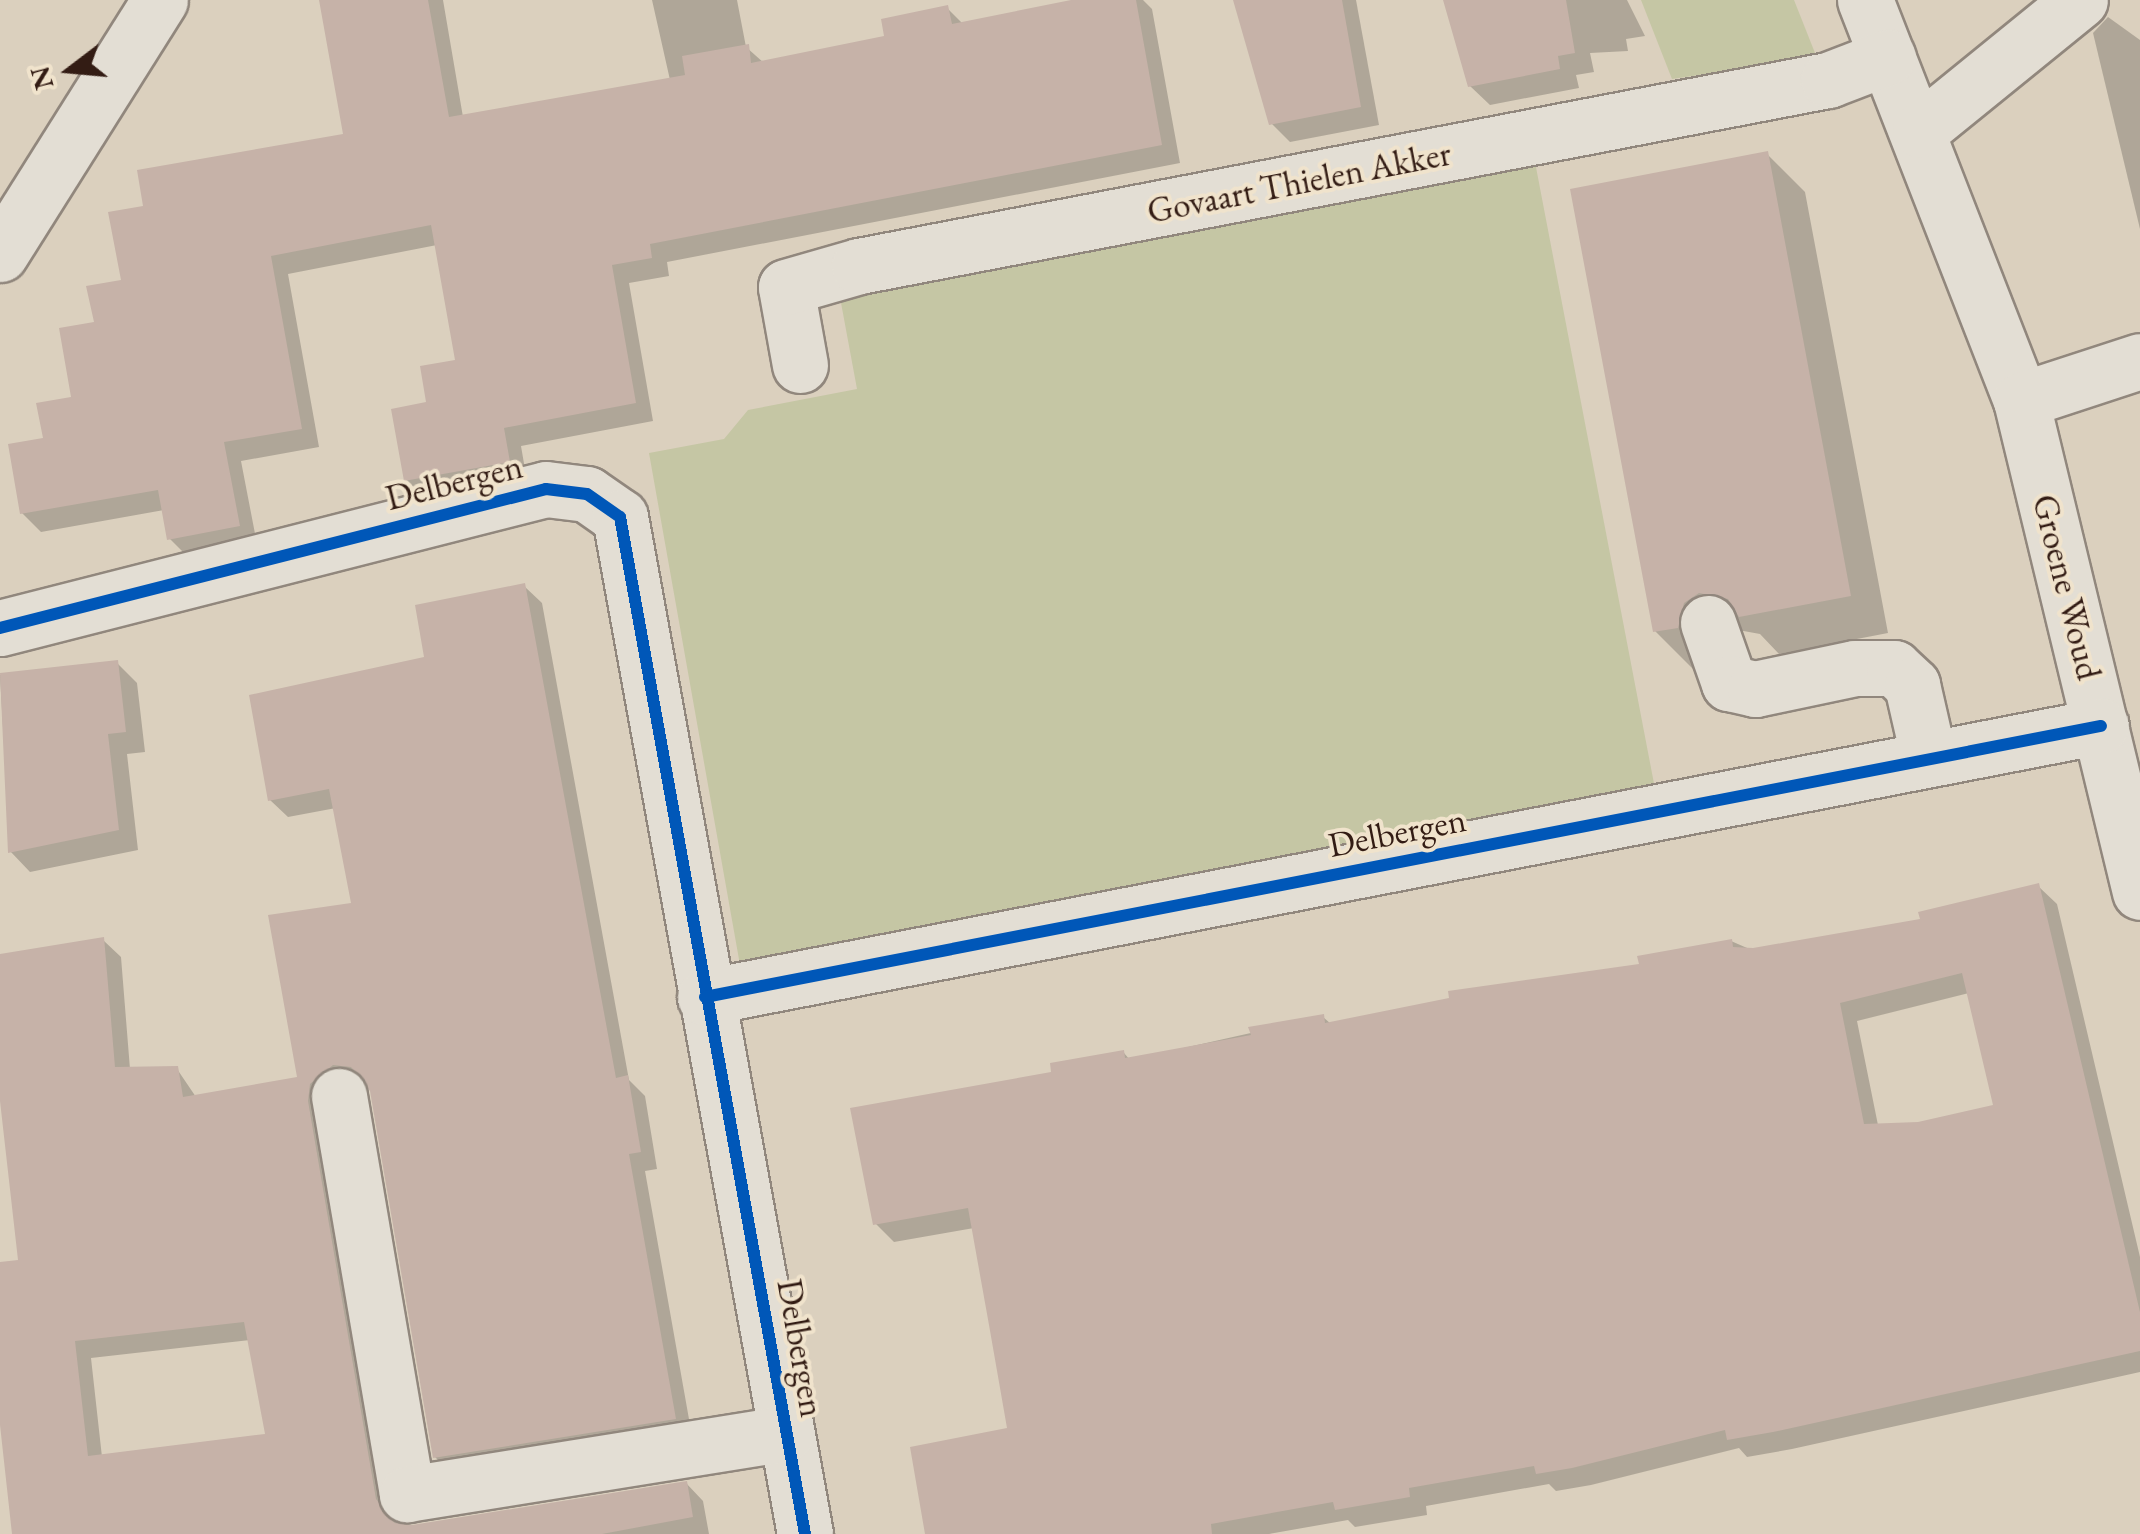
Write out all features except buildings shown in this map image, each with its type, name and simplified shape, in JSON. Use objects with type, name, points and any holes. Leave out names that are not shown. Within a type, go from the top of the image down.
[{"type":"street","points":[[0,254],[160,0]]},
{"type":"street","name":"Groene Woud","points":[[1865,0],[1920,130],[2020,400],[2140,892]]},
{"type":"street","points":[[1920,130],[2080,0]]},
{"type":"street","name":"Govaart Thielen Akker","points":[[800,364],[786,288],[859,266],[1828,80],[1888,57]]},
{"type":"street","points":[[2020,400],[2140,362]]},
{"type":"street","name":"Delbergen","points":[[0,628],[546,489],[587,494],[620,517],[805,1534]]},
{"type":"street","points":[[1708,623],[1729,684],[1755,689],[1855,668],[1894,668],[1912,685],[1929,759]]},
{"type":"street","name":"Delbergen","points":[[705,996],[2101,726]]},
{"type":"street","points":[[340,1096],[407,1494],[786,1433]]},
{"type":"green space","points":[[1641,0],[1794,0],[1817,58],[1672,79]]},
{"type":"green space","points":[[1535,162],[1656,794],[740,965],[649,453],[724,439],[748,410],[857,389],[839,292]]},
{"type":"cycle path","points":[[0,628],[546,489],[587,494],[620,517],[805,1534]]},
{"type":"cycle path","points":[[705,997],[2101,726]]}]
